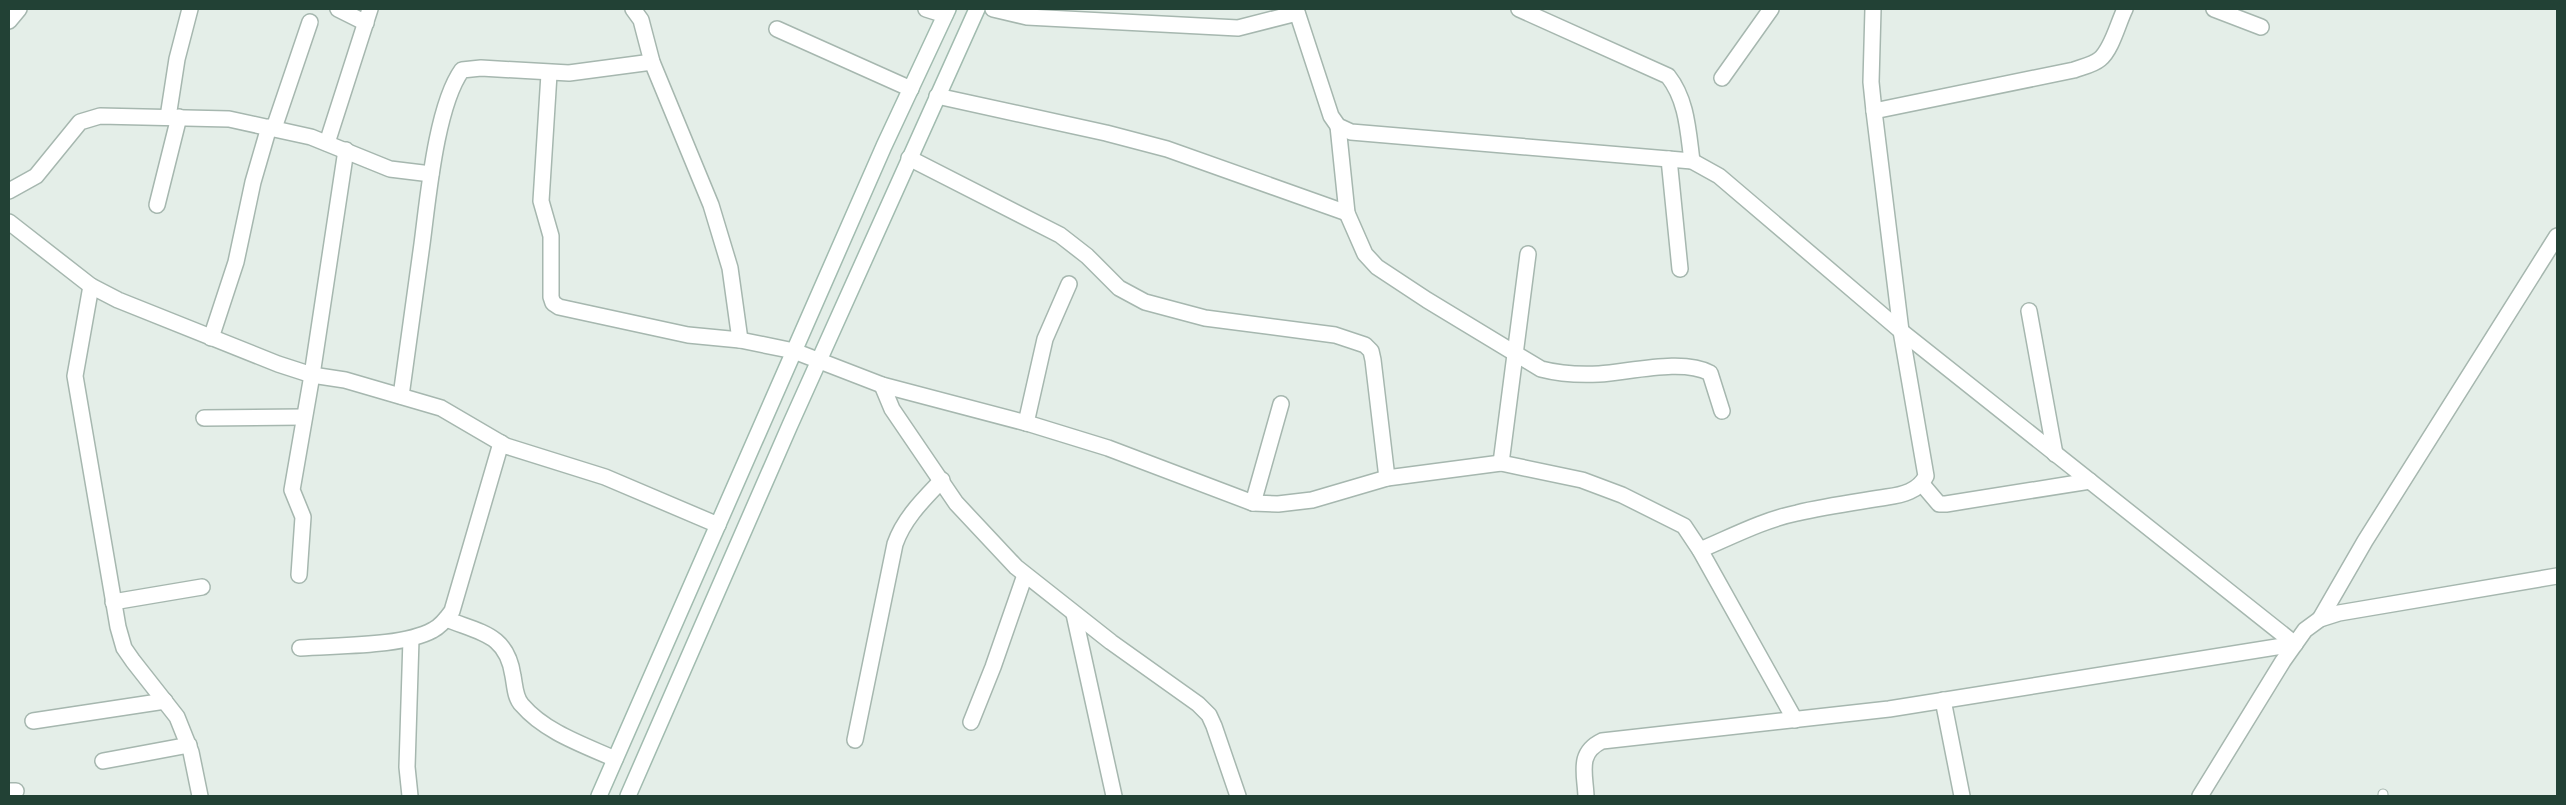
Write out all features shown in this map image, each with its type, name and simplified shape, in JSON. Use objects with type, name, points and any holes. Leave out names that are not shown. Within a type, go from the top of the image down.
[{"type":"street","points":[[9,21],[19,9]]},
{"type":"street","points":[[157,205],[174,117],[177,59],[190,9]]},
{"type":"street","points":[[327,143],[368,16],[338,9]]},
{"type":"street","points":[[599,796],[794,351],[946,12],[926,9]]},
{"type":"street","points":[[628,796],[819,360],[977,9]]},
{"type":"street","points":[[993,9],[1027,17],[1238,28],[1297,11],[1322,94],[1331,116],[1338,126],[1346,213],[1365,254],[1378,267],[1541,369],[1559,373],[1597,374],[1679,367],[1701,368],[1710,374],[1722,411]]},
{"type":"street","points":[[1519,9],[1668,76],[1677,88],[1683,104],[1692,161]]},
{"type":"street","points":[[1722,78],[1771,9]]},
{"type":"street","points":[[1700,550],[1795,513],[1892,496],[1922,484],[1926,476],[1901,331],[1874,111],[1871,82],[1873,9]]},
{"type":"street","points":[[1874,111],[2074,70],[2093,63],[2101,58],[2125,9]]},
{"type":"street","points":[[2214,9],[2261,27]]},
{"type":"street","points":[[640,12],[652,62],[711,205],[726,252],[740,340]]},
{"type":"street","points":[[211,338],[236,262],[253,182],[310,22]]},
{"type":"street","points":[[777,30],[911,89]]},
{"type":"street","points":[[401,396],[432,174],[442,123],[453,86],[462,70],[480,68],[549,74],[652,62]]},
{"type":"street","points":[[549,74],[541,202],[550,230],[553,302],[568,310],[688,336],[740,340],[794,351],[882,385],[1026,422],[1108,448],[1253,502],[1278,504],[1312,500],[1387,478],[1501,463],[1582,480],[1622,495],[1684,526],[1700,550],[1795,720]]},
{"type":"street","points":[[938,96],[1106,133],[1168,149],[1346,213]]},
{"type":"street","points":[[9,191],[36,176],[80,122],[100,116],[229,119],[327,143],[390,169],[432,174]]},
{"type":"street","points":[[1338,126],[1351,132],[1692,161],[1719,176],[1901,331],[2295,644]]},
{"type":"street","points":[[299,575],[303,517],[292,490],[312,375],[346,150]]},
{"type":"street","points":[[910,158],[1060,235],[1088,256],[1119,288],[1146,302],[1205,318],[1335,335],[1365,345],[1371,351],[1373,360],[1387,478]]},
{"type":"street","points":[[1669,159],[1680,269]]},
{"type":"street","points":[[9,222],[91,286],[118,300],[278,364],[312,375],[345,380],[441,408],[501,443],[605,477],[718,525]]},
{"type":"street","points":[[2320,619],[2365,541],[2557,236]]},
{"type":"street","points":[[1501,463],[1528,254]]},
{"type":"street","points":[[1026,422],[1045,339],[1069,284]]},
{"type":"street","points":[[91,286],[75,376],[113,602],[124,648],[177,717],[188,745],[200,796]]},
{"type":"street","points":[[2029,311],[2055,454]]},
{"type":"street","points":[[882,385],[892,409],[956,503],[1025,575],[1074,614],[1198,704],[1209,715],[1238,796]]},
{"type":"street","points":[[1253,502],[1281,404]]},
{"type":"street","points":[[204,418],[304,417]]},
{"type":"street","points":[[300,648],[411,639],[435,630],[446,619],[452,611],[501,443]]},
{"type":"street","points":[[854,740],[899,532],[914,511],[942,480]]},
{"type":"street","points":[[1922,484],[1939,504],[1946,504],[2090,481]]},
{"type":"street","points":[[971,722],[994,667],[1025,575]]},
{"type":"street","points":[[2200,796],[2295,644],[2305,630],[2320,619],[2339,613],[2557,576]]},
{"type":"street","points":[[113,602],[202,587]]},
{"type":"street","points":[[1074,614],[1114,796]]},
{"type":"street","points":[[446,619],[487,635],[499,642],[508,651],[516,694],[520,703],[528,712],[561,734],[615,759]]},
{"type":"street","points":[[410,796],[407,768],[411,639]]},
{"type":"street","points":[[1586,796],[1584,758],[1587,751],[1602,741],[1795,720],[1943,700],[2295,644]]},
{"type":"street","points":[[1943,700],[1962,796]]},
{"type":"street","points":[[33,721],[165,701]]},
{"type":"street","points":[[103,761],[188,745]]}]
